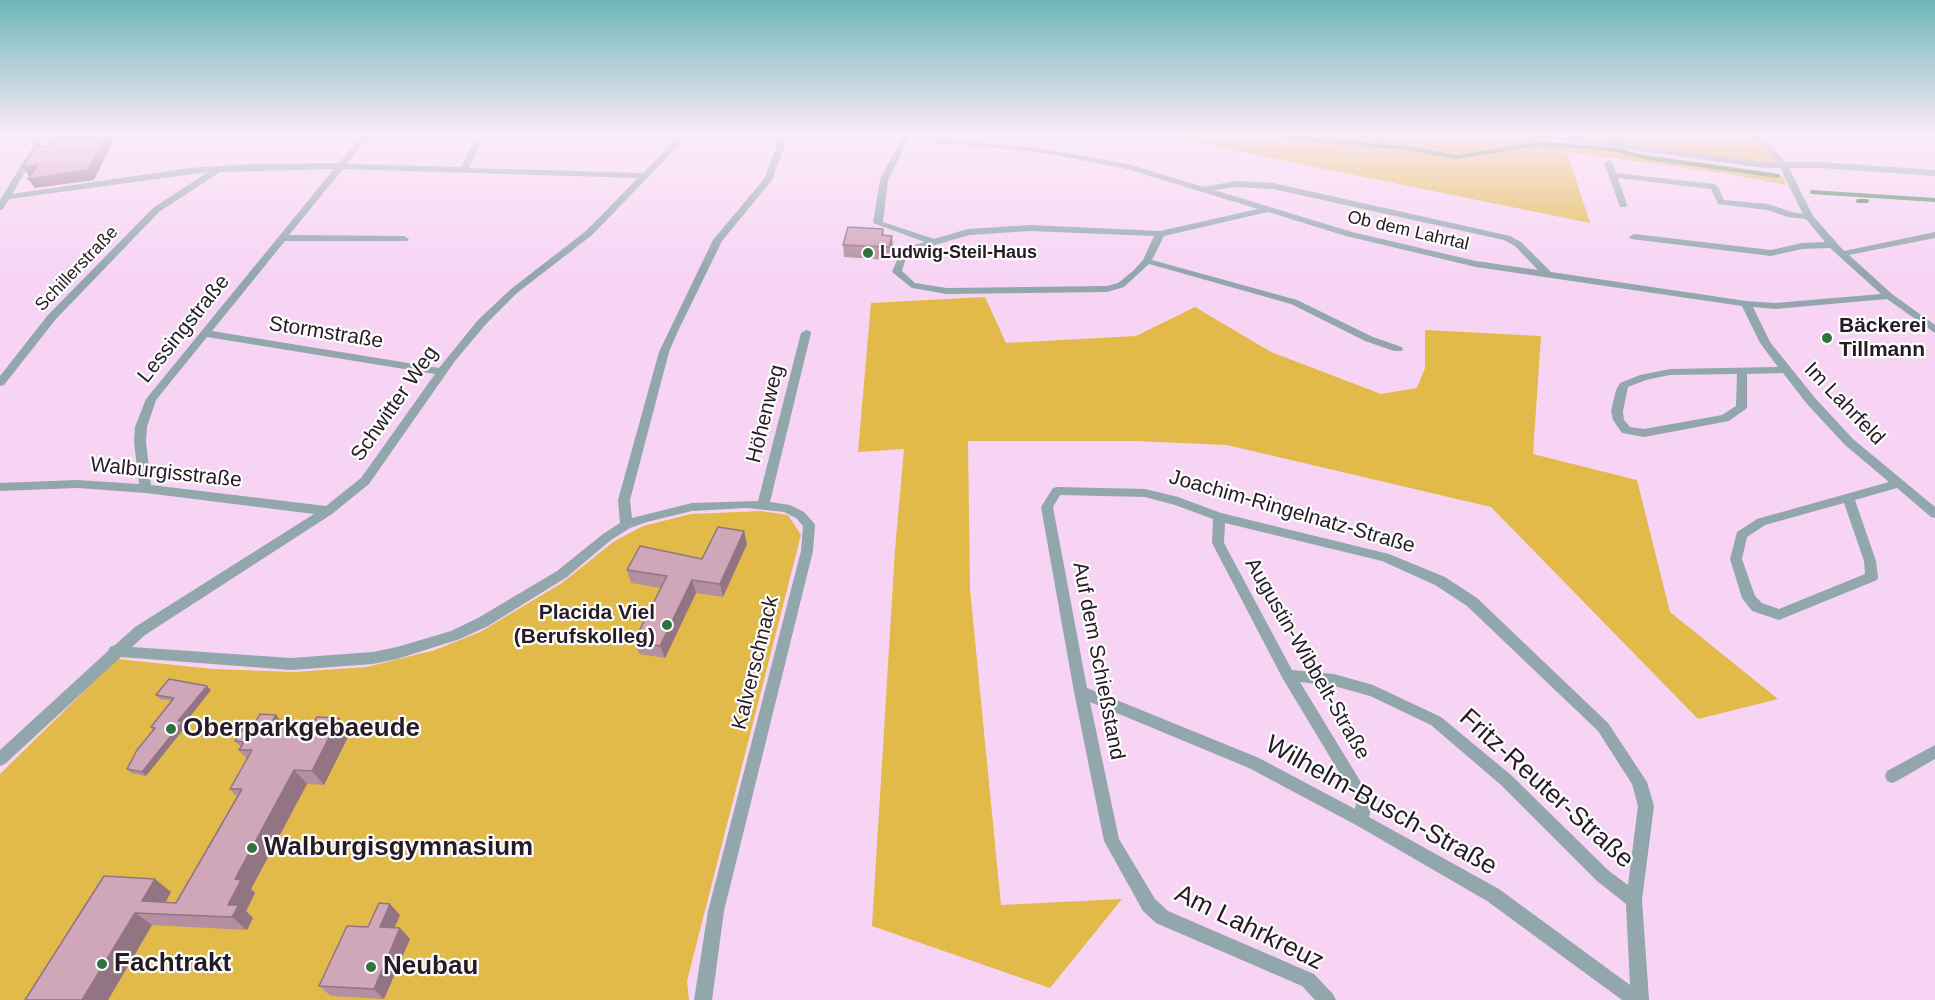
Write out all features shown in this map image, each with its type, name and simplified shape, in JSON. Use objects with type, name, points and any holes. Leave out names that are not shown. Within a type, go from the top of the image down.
[{"type":"street","points":[[0,207],[18,180]]},
{"type":"street","points":[[8,197],[143,180]]},
{"type":"street","name":"Schillerstraße","points":[[0,383],[52,317],[156,210],[203,180]]},
{"type":"street","name":"Lessingstraße","points":[[146,489],[140,442],[145,412],[161,385],[329,180]]},
{"type":"street","name":"Schwitter Weg","points":[[0,759],[115,651],[167,613],[328,511],[365,481],[377,468],[442,372],[482,322],[514,291],[589,233],[640,180]]},
{"type":"street","points":[[626,525],[624,500],[669,342],[718,240],[768,180]]},
{"type":"street","points":[[885,180],[878,223],[931,242]]},
{"type":"street","name":"Ob dem Lahrtal","points":[[1172,180],[1400,247],[1476,264],[1746,304],[1775,306],[1889,296]]},
{"type":"street","points":[[1614,180],[1623,205]]},
{"type":"street","points":[[1655,180],[1714,186],[1721,202],[1768,207],[1791,215],[1809,217]]},
{"type":"street","points":[[1791,180],[1809,217],[1832,245],[1889,296],[1935,330]]},
{"type":"street","points":[[1204,189],[1244,183],[1273,186],[1508,238],[1518,244],[1548,275]]},
{"type":"street","points":[[1160,234],[1147,261],[1126,282],[1107,289],[947,291],[924,288],[905,281],[897,272],[901,260],[918,247],[968,232],[1013,228],[1160,234],[1268,209]]},
{"type":"street","points":[[1841,254],[1935,235]]},
{"type":"street","points":[[1634,237],[1771,253],[1802,246],[1832,245]]},
{"type":"street","points":[[281,238],[404,239]]},
{"type":"street","points":[[1147,261],[1294,302],[1369,339],[1398,349]]},
{"type":"street","name":"Im Lahrfeld","points":[[1746,304],[1765,343],[1785,370],[1849,442],[1935,514]]},
{"type":"street","name":"Stormstraße","points":[[204,333],[442,372]]},
{"type":"street","name":"Höhenweg","points":[[763,505],[806,333]]},
{"type":"street","points":[[1742,371],[1741,408],[1725,418],[1644,433],[1626,429],[1619,420],[1617,411],[1621,390],[1632,381],[1670,372],[1785,370]]},
{"type":"street","name":"Walburgisstraße","points":[[0,487],[77,484],[146,489],[328,511]]},
{"type":"street","points":[[1849,499],[1870,561],[1872,577],[1779,615],[1757,607],[1749,598],[1736,559],[1741,535],[1761,522],[1897,484]]},
{"type":"street","name":"Joachim-Ringelnatz-Straße","points":[[1057,491],[1145,493],[1178,501],[1219,518],[1385,557],[1440,581],[1472,602],[1604,727],[1639,782],[1646,806],[1634,900],[1638,1000]]},
{"type":"street","name":"Auf dem Schießstand","points":[[1057,491],[1052,495],[1047,507],[1081,692],[1112,841]]},
{"type":"street","name":"Kalverschnack","points":[[115,651],[291,664],[374,658],[444,639],[483,622],[562,574],[626,525],[645,518],[692,507],[763,505],[786,508],[800,515],[809,525],[809,541],[724,878],[710,943],[703,1000]]},
{"type":"street","name":"Augustin-Wibbelt-Straße","points":[[1219,518],[1218,543],[1288,675],[1360,794],[1364,804],[1361,820]]},
{"type":"street","name":"Fritz-Reuter-Straße","points":[[1288,675],[1334,680],[1373,691],[1436,721],[1506,780],[1603,876],[1634,900]]},
{"type":"street","name":"Wilhelm-Busch-Straße","points":[[1081,692],[1254,763],[1361,820],[1492,895],[1638,1000]]},
{"type":"street","points":[[1892,776],[1935,751]]},
{"type":"street","name":"Am Lahrkreuz","points":[[1112,841],[1149,905],[1162,917],[1308,980],[1327,1000]]},
{"type":"shaded area","points":[[1377,180],[1576,180],[1590,223]]},
{"type":"shaded area","points":[[1758,180],[1784,180],[1786,185]]},
{"type":"shaded area","points":[[985,297],[1006,343],[1136,336],[1195,307],[1271,352],[1381,394],[1417,388],[1425,368],[1425,330],[1541,336],[1533,454],[1637,480],[1670,612],[1778,699],[1698,719],[1491,507],[1227,445],[1135,441],[968,441],[970,589],[1001,905],[1122,899],[1050,988],[872,926],[895,550],[904,449],[858,452],[871,303]]},
{"type":"shaded area","points":[[761,511],[788,515],[801,535],[687,981],[689,1000],[0,1000],[0,774],[117,659],[214,669],[294,672],[367,667],[435,650],[480,632],[562,583],[613,542],[643,526],[691,514]]},
{"type":"building","points":[[848,227],[883,229],[882,235],[892,236],[889,247],[843,245]]},
{"type":"building","points":[[718,527],[744,531],[720,584],[692,580],[660,646],[634,641],[667,576],[627,570],[640,546],[702,559]]},
{"type":"building","name":"Oberparkgebaeude","points":[[169,679],[207,686],[178,721],[182,722],[142,772],[127,769],[137,750],[155,728],[151,727],[174,698],[156,695]]},
{"type":"building","points":[[260,714],[276,715],[273,720],[314,722],[317,717],[339,718],[312,771],[294,770],[235,879],[241,880],[228,905],[239,905],[232,917],[135,913],[82,1000],[25,1000],[104,876],[155,879],[142,901],[176,903],[242,789],[230,789],[252,750],[239,750],[244,742],[235,741],[244,727],[252,728]]},
{"type":"building","points":[[379,903],[390,904],[380,927],[400,928],[374,989],[319,986],[347,926],[368,927]]},
{"type":"waterway","points":[[1812,192],[1935,200]]},
{"type":"waterway","points":[[1858,201],[1867,201]]},
{"type":"place","name":"Ludwig-Steil-Haus","points":[[868,253]]},
{"type":"place","name":"Bäckerei Tillmann","points":[[1827,338]]},
{"type":"place","name":"Placida Viel (Berufskolleg)","points":[[667,625]]},
{"type":"place","name":"Oberparkgebaeude","points":[[171,729]]},
{"type":"place","name":"Walburgisgymnasium","points":[[252,848]]},
{"type":"place","name":"Fachtrakt","points":[[102,964]]},
{"type":"place","name":"Neubau","points":[[371,967]]}]
